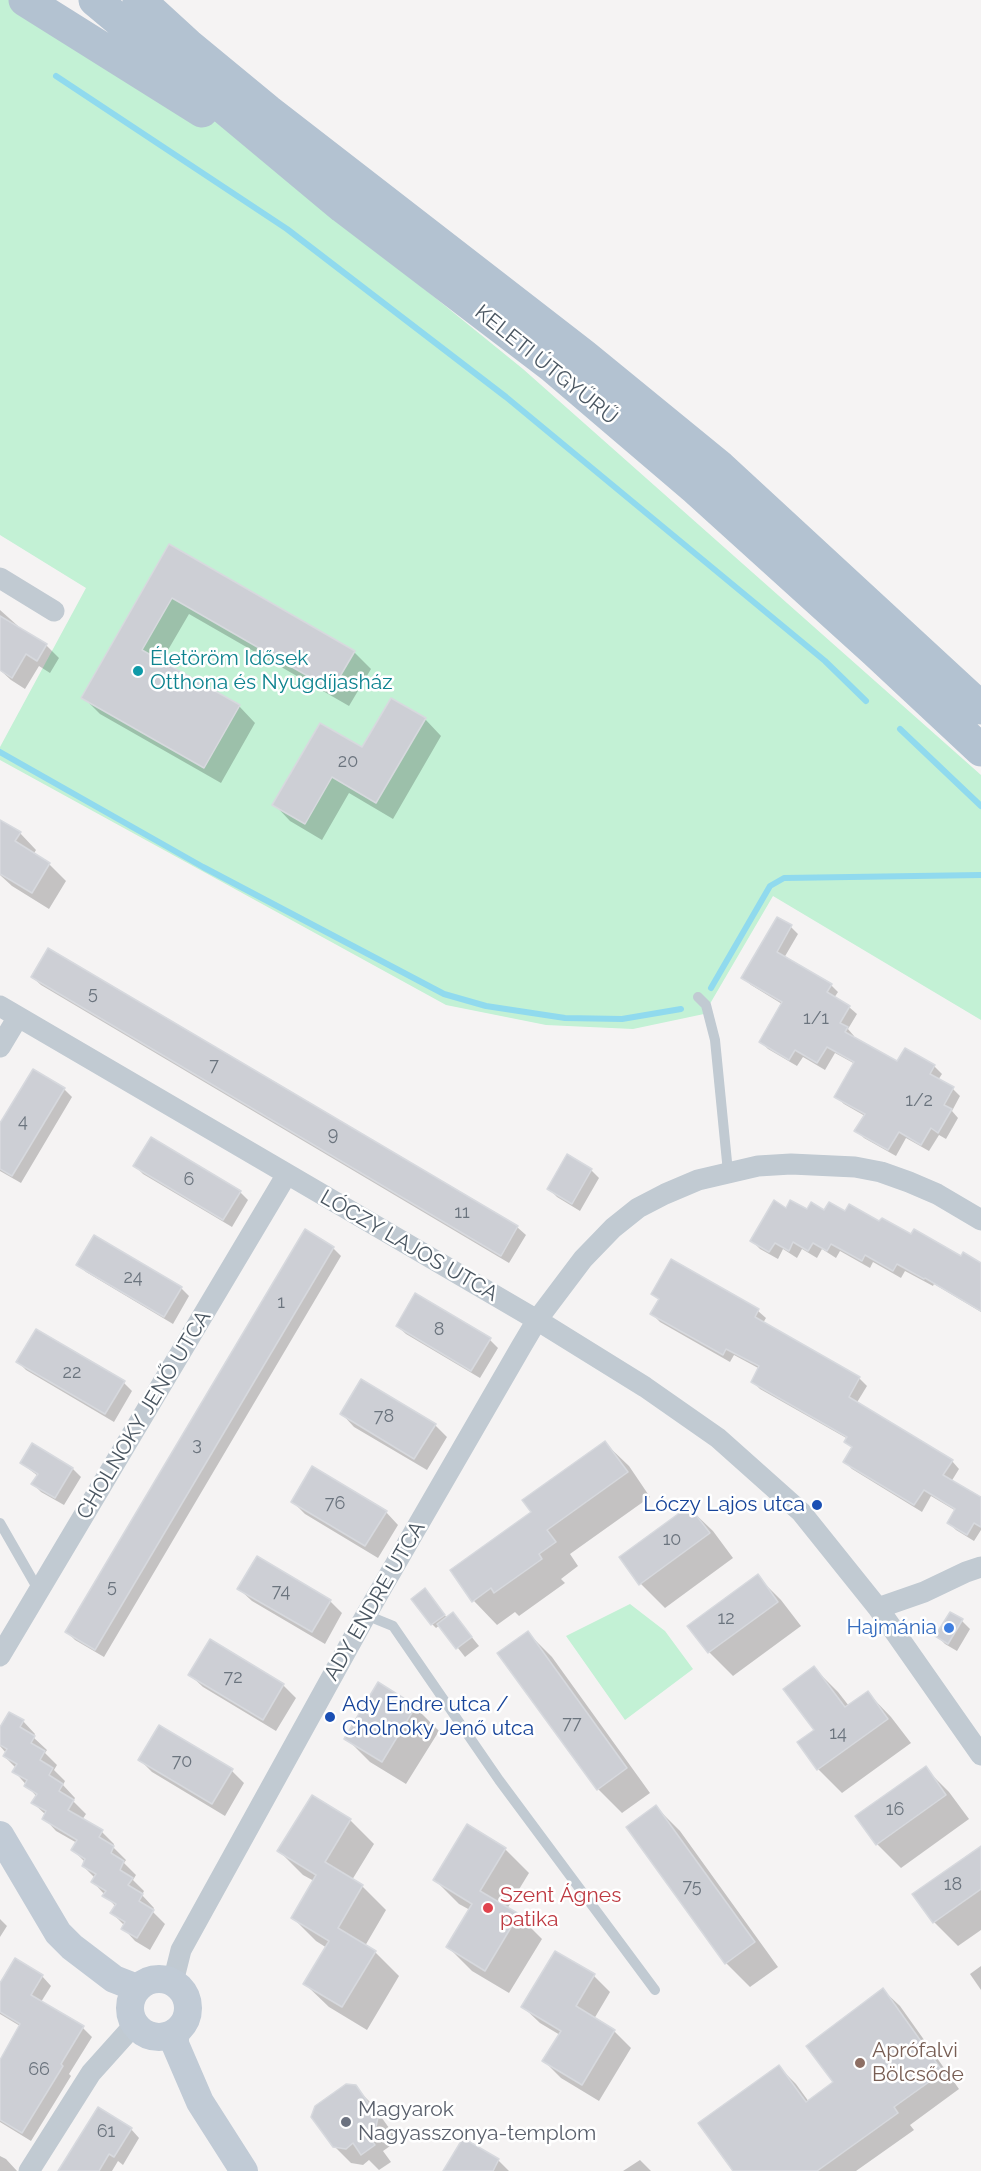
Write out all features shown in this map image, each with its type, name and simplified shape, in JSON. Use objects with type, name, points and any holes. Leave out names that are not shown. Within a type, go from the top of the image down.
[{"type":"main road","points":[[25,0],[300,171]]},
{"type":"main road","name":"KELETI ÚTGYŰRŰ","points":[[95,0],[343,207],[553,368],[696,489],[981,750]]},
{"type":"main road","name":"KELETI ÚTGYŰRŰ","points":[[139,0],[188,45],[268,111],[583,355],[720,467],[981,708]]},
{"type":"street","points":[[0,578],[54,611]]},
{"type":"street","name":"LÓCZY LAJOS UTCA","points":[[0,1047],[9,1011],[537,1320],[645,1387],[718,1438],[801,1512],[878,1608],[981,1755]]},
{"type":"street","name":"ADY ENDRE UTCA","points":[[173,1982],[181,1950],[366,1615],[537,1320],[583,1259],[613,1228],[638,1208],[698,1180],[758,1166],[791,1164],[855,1167],[880,1173],[937,1194],[981,1220]]},
{"type":"street","name":"CHOLNOKY JENŐ UTCA","points":[[0,1656],[287,1174]]},
{"type":"street","points":[[878,1608],[924,1592],[981,1567]]},
{"type":"street","points":[[0,1835],[58,1933],[114,1980],[137,1988]]},
{"type":"street","points":[[154,1979],[173,1982],[181,1988],[186,1997],[187,2016],[183,2025],[167,2036],[149,2035],[135,2024],[130,2002],[137,1988],[154,1979]]},
{"type":"street","points":[[29,2171],[91,2073],[135,2024]]},
{"type":"street","points":[[175,2032],[175,2044],[200,2103],[244,2171]]},
{"type":"lane","points":[[698,997],[706,1005],[715,1040],[728,1172]]},
{"type":"lane","points":[[0,1523],[39,1591]]},
{"type":"lane","points":[[366,1615],[393,1626],[499,1780],[655,1990]]},
{"type":"green space","points":[[0,0],[51,0],[173,85],[523,369],[981,775],[981,1020],[773,896],[704,1014],[633,1029],[546,1025],[446,1005],[0,760],[0,747],[86,588],[0,535]]},
{"type":"green space","points":[[630,1604],[665,1631],[693,1669],[625,1720],[566,1636]]},
{"type":"building","name":"Életöröm Idősek Otthona és Nyugdíjasház","points":[[169,544],[355,651],[332,690],[172,598],[142,650],[240,705],[204,768],[81,698]]},
{"type":"building","points":[[0,616],[47,644],[37,661],[26,654],[12,678],[0,670]]},
{"type":"building","name":"Életöröm Idősek Otthona és Nyugdíjasház","points":[[391,698],[426,718],[376,803],[332,777],[305,824],[272,805],[320,723],[362,747]]},
{"type":"building","points":[[0,820],[21,832],[15,841],[50,863],[32,893],[0,874]]},
{"type":"building","points":[[777,917],[792,925],[777,952],[832,984],[827,992],[850,1006],[840,1023],[848,1027],[845,1032],[897,1061],[905,1048],[935,1065],[930,1074],[954,1087],[944,1105],[952,1109],[938,1133],[931,1128],[921,1145],[899,1132],[888,1150],[854,1131],[865,1114],[834,1097],[854,1062],[827,1047],[817,1063],[795,1050],[789,1060],[759,1042],[782,1002],[741,978]]},
{"type":"building","points":[[48,948],[518,1226],[501,1256],[31,977]]},
{"type":"building","points":[[33,1069],[65,1088],[12,1176],[0,1169],[0,1123]]},
{"type":"building","points":[[151,1137],[241,1191],[223,1220],[133,1166]]},
{"type":"building","points":[[567,1154],[592,1169],[572,1204],[547,1189]]},
{"type":"building","points":[[774,1200],[786,1208],[790,1200],[807,1209],[811,1202],[824,1210],[829,1202],[845,1211],[849,1204],[879,1221],[882,1218],[911,1234],[914,1229],[961,1256],[963,1252],[981,1263],[981,1311],[897,1264],[893,1271],[865,1255],[862,1261],[831,1244],[827,1251],[813,1243],[808,1251],[793,1242],[789,1251],[775,1243],[769,1252],[750,1241]]},
{"type":"building","points":[[305,1229],[334,1247],[95,1650],[65,1632]]},
{"type":"building","points":[[94,1235],[182,1287],[164,1317],[76,1265]]},
{"type":"building","points":[[671,1259],[759,1309],[755,1317],[860,1377],[849,1397],[953,1460],[943,1475],[981,1497],[981,1527],[974,1523],[967,1535],[947,1523],[955,1509],[924,1490],[914,1505],[843,1462],[852,1447],[844,1442],[847,1437],[751,1382],[759,1366],[726,1349],[723,1355],[650,1314],[659,1299],[651,1294]]},
{"type":"building","points":[[415,1293],[491,1338],[471,1371],[396,1326]]},
{"type":"building","points":[[36,1329],[125,1381],[105,1414],[16,1362]]},
{"type":"building","points":[[361,1379],[436,1424],[414,1459],[340,1414]]},
{"type":"building","points":[[605,1441],[628,1472],[547,1530],[556,1542],[539,1554],[542,1559],[494,1593],[491,1588],[472,1602],[450,1570],[531,1512],[522,1500]]},
{"type":"building","points":[[32,1443],[73,1468],[55,1498],[31,1484],[38,1474],[20,1463]]},
{"type":"building","points":[[312,1466],[387,1511],[365,1546],[291,1502]]},
{"type":"building","points":[[689,1506],[710,1533],[639,1585],[619,1557]]},
{"type":"building","points":[[257,1556],[331,1600],[312,1632],[237,1589]]},
{"type":"building","points":[[758,1574],[778,1602],[708,1653],[687,1626]]},
{"type":"building","points":[[425,1588],[445,1615],[431,1625],[411,1599]]},
{"type":"building","points":[[453,1612],[472,1637],[456,1649],[437,1624]]},
{"type":"building","name":"Hajmánia","points":[[950,1612],[963,1619],[948,1644],[935,1636]]},
{"type":"building","points":[[528,1631],[627,1768],[597,1790],[497,1653]]},
{"type":"building","points":[[210,1639],[284,1684],[263,1720],[188,1675]]},
{"type":"building","points":[[814,1666],[845,1707],[868,1691],[888,1719],[817,1770],[797,1742],[814,1730],[783,1689]]},
{"type":"building","points":[[378,1682],[416,1706],[382,1762],[344,1739]]},
{"type":"building","points":[[9,1712],[24,1720],[20,1727],[35,1736],[31,1743],[45,1751],[40,1760],[53,1768],[49,1775],[63,1784],[59,1791],[74,1800],[68,1810],[103,1830],[99,1837],[114,1846],[111,1853],[124,1861],[120,1870],[133,1878],[128,1885],[143,1894],[139,1901],[154,1910],[137,1938],[121,1929],[125,1922],[110,1913],[116,1904],[102,1896],[106,1891],[91,1882],[96,1874],[82,1866],[85,1859],[71,1850],[77,1840],[42,1819],[46,1811],[31,1803],[37,1794],[24,1786],[27,1780],[12,1772],[17,1764],[3,1756],[7,1749],[0,1745],[0,1727]]},
{"type":"building","points":[[159,1725],[233,1769],[212,1804],[138,1760]]},
{"type":"building","points":[[926,1766],[946,1795],[876,1845],[855,1816]]},
{"type":"building","points":[[312,1795],[351,1819],[325,1862],[363,1885],[338,1928],[376,1951],[342,2007],[303,1984],[329,1941],[291,1918],[316,1875],[277,1851]]},
{"type":"building","points":[[656,1805],[755,1942],[725,1964],[626,1827]]},
{"type":"building","points":[[467,1824],[506,1848],[480,1891],[519,1914],[485,1971],[446,1947],[472,1904],[433,1880]]},
{"type":"building","points":[[981,1846],[981,1889],[933,1923],[912,1894]]},
{"type":"building","points":[[555,1951],[595,1974],[576,2006],[615,2030],[582,2085],[542,2061],[561,2031],[521,2007]]},
{"type":"building","points":[[15,1958],[43,1975],[31,1995],[84,2026],[61,2064],[63,2066],[22,2133],[0,2120],[0,2060],[20,2024],[0,2012],[0,1983]]},
{"type":"building","points":[[883,1988],[943,2072],[894,2107],[898,2113],[817,2171],[733,2171],[698,2123],[779,2065],[806,2102],[833,2082],[806,2046]]},
{"type":"building","name":"Magyarok Nagyasszonya-templom","points":[[346,2084],[356,2085],[378,2117],[376,2127],[367,2134],[375,2145],[361,2155],[353,2143],[346,2149],[333,2147],[311,2117],[315,2106]]},
{"type":"building","points":[[98,2107],[132,2128],[114,2157],[109,2154],[99,2171],[58,2171]]},
{"type":"building","points":[[463,2138],[499,2159],[493,2171],[443,2171]]},
{"type":"waterway","points":[[56,76],[287,229],[506,397],[825,661],[866,701]]},
{"type":"waterway","points":[[900,729],[981,806]]},
{"type":"waterway","points":[[0,752],[203,867],[444,994],[486,1006],[565,1018],[622,1019],[681,1009]]},
{"type":"waterway","points":[[711,988],[770,886],[784,878],[981,875]]},
{"type":"place","name":"Életöröm Idősek Otthona és Nyugdíjasház","points":[[138,671]]},
{"type":"place","name":"Lóczy Lajos utca","points":[[817,1505]]},
{"type":"place","name":"Hajmánia","points":[[949,1628]]},
{"type":"place","name":"Ady Endre utca / Cholnoky Jenő utca","points":[[330,1717]]},
{"type":"place","name":"Szent Ágnes patika","points":[[488,1908]]},
{"type":"place","name":"Aprófalvi Bölcsőde","points":[[860,2063]]},
{"type":"place","name":"Magyarok Nagyasszonya-templom","points":[[346,2122]]}]
